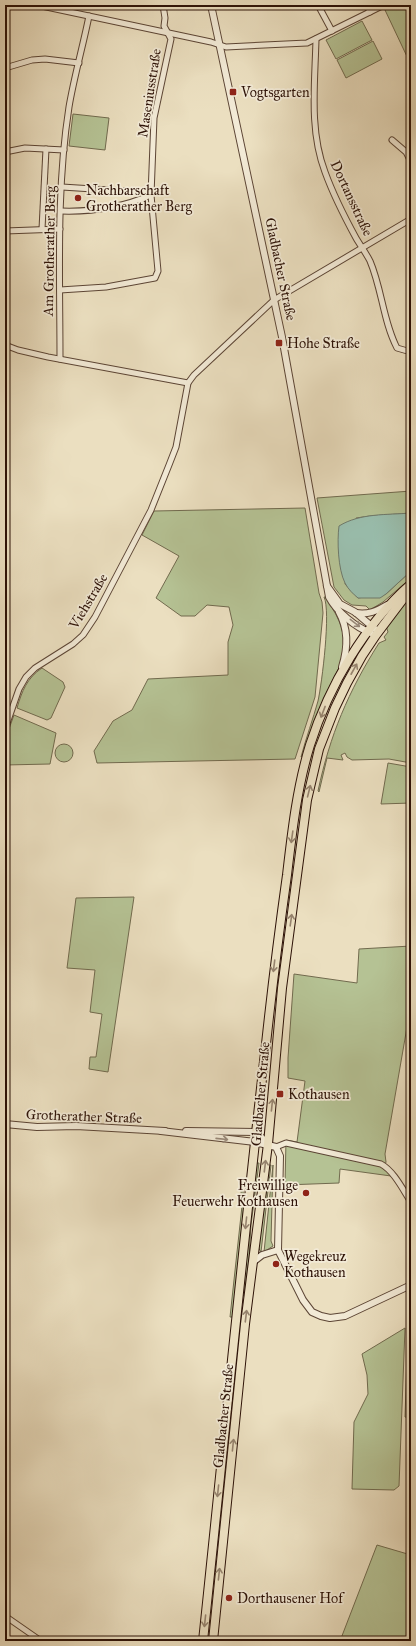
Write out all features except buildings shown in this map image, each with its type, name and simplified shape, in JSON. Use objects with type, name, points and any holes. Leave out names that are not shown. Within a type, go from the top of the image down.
[{"type":"main road","points":[[372,631],[390,604],[411,584]]},
{"type":"main road","points":[[372,631],[411,590]]},
{"type":"main road","name":"Gladbacher Straße","points":[[202,1639],[274,965],[301,780],[310,746],[328,700],[340,676],[372,631]]},
{"type":"main road","name":"Gladbacher Straße","points":[[213,1641],[253,1262],[272,1146],[282,988],[307,800],[319,749],[335,708],[362,656],[372,631]]},
{"type":"street","points":[[37,5],[226,47],[308,43],[384,5]]},
{"type":"street","name":"Maseniusstraße","points":[[60,290],[106,287],[155,278],[158,271],[151,195],[154,118],[171,39],[164,26],[165,18],[163,5]]},
{"type":"street","name":"Gladbacher Straße","points":[[211,5],[294,400],[329,597],[337,607]]},
{"type":"street","points":[[318,5],[332,31]]},
{"type":"street","points":[[367,5],[370,12]]},
{"type":"street","name":"Am Grotherather Berg","points":[[60,359],[60,229],[64,150],[70,107],[89,16]]},
{"type":"street","name":"Dortansstraße","points":[[316,39],[314,102],[318,150],[324,170],[341,210],[370,261],[394,342],[398,348],[411,352]]},
{"type":"street","points":[[5,68],[32,60],[79,63]]},
{"type":"street","points":[[392,140],[406,152],[411,162]]},
{"type":"street","points":[[5,152],[25,148],[64,150]]},
{"type":"street","name":"Am Grotherather Berg","points":[[42,229],[46,149]]},
{"type":"street","points":[[62,187],[140,192],[151,195]]},
{"type":"street","points":[[61,211],[85,211],[106,208],[139,200],[151,195]]},
{"type":"street","points":[[5,345],[18,350],[60,359],[188,383],[194,375],[274,300],[411,219]]},
{"type":"street","points":[[5,231],[60,229]]},
{"type":"street","name":"Viehstraße","points":[[5,729],[19,689],[26,677],[35,668],[83,636],[95,617],[151,510],[176,447],[188,383]]},
{"type":"street","name":"Gladbacher Straße","points":[[327,586],[340,604],[355,612],[372,631]]},
{"type":"street","points":[[355,612],[362,614],[376,612],[390,604]]},
{"type":"street","points":[[337,607],[355,623],[372,631]]},
{"type":"street","points":[[337,607],[347,634],[347,648],[340,676]]},
{"type":"street","name":"Grotherather Straße","points":[[5,1124],[37,1127],[76,1126],[161,1131],[256,1132]]},
{"type":"street","name":"Grotherather Straße","points":[[161,1131],[254,1142],[272,1146]]},
{"type":"street","points":[[256,1132],[272,1146],[280,1156],[278,1250],[303,1300],[312,1312],[330,1318],[345,1316],[411,1285]]},
{"type":"street","points":[[272,1146],[286,1143],[381,1164],[392,1174],[411,1202]]},
{"type":"street","points":[[253,1262],[262,1255],[278,1250]]},
{"type":"street","points":[[5,1616],[41,1641]]},
{"type":"shaded area","points":[[394,5],[411,5],[411,65],[385,10]]},
{"type":"shaded area","points":[[362,21],[372,40],[336,59],[326,40]]},
{"type":"shaded area","points":[[373,41],[382,59],[346,78],[337,60]]},
{"type":"shaded area","points":[[73,114],[109,118],[105,150],[69,146]]},
{"type":"shaded area","points":[[411,491],[411,513],[356,518],[345,584],[358,598],[386,594],[411,571],[411,578],[383,602],[370,610],[366,606],[352,605],[344,600],[334,587],[317,498]]},
{"type":"shaded area","points":[[305,508],[323,613],[315,697],[295,759],[97,763],[94,751],[113,721],[132,710],[148,679],[228,675],[228,642],[233,625],[229,607],[207,605],[195,616],[181,616],[156,598],[179,556],[142,535],[154,511]]},
{"type":"shaded area","points":[[411,513],[411,571],[380,598],[358,598],[346,585],[339,563],[339,526],[365,517]]},
{"type":"shaded area","points":[[411,594],[411,763],[389,759],[352,760],[347,757],[345,753],[341,755],[343,760],[327,758],[319,792],[328,751],[341,714],[368,661],[379,643],[386,640],[384,637],[388,632],[386,626]]},
{"type":"shaded area","points":[[324,597],[333,609],[339,621],[343,634],[344,648],[340,666],[319,711],[303,756],[301,757],[318,701],[322,679],[327,617]]},
{"type":"shaded area","points":[[42,668],[63,682],[65,687],[51,718],[47,720],[17,708],[26,685],[32,676]]},
{"type":"shaded area","points":[[14,715],[56,733],[50,764],[5,765],[5,740]]},
{"type":"shaded area","points":[[60,744],[68,744],[73,749],[71,760],[68,762],[60,762],[55,757],[55,749]]},
{"type":"shaded area","points":[[388,763],[411,767],[411,803],[381,804]]},
{"type":"shaded area","points":[[134,897],[108,1072],[89,1069],[90,1057],[96,1057],[102,1014],[90,1012],[95,970],[67,968],[76,898]]},
{"type":"shaded area","points":[[411,946],[411,1004],[385,1154],[386,1162],[384,1168],[391,1176],[340,1169],[339,1183],[285,1185],[286,1140],[297,1142],[305,1081],[288,1078],[294,974],[357,983],[359,949]]},
{"type":"shaded area","points":[[256,1163],[259,1163],[244,1296],[242,1295]]},
{"type":"shaded area","points":[[269,1165],[271,1165],[261,1252],[258,1247]]},
{"type":"shaded area","points":[[273,1165],[271,1241],[273,1246],[264,1252]]},
{"type":"shaded area","points":[[241,1191],[243,1191],[244,1205],[233,1317],[230,1317],[242,1206]]},
{"type":"shaded area","points":[[411,1289],[411,1418],[405,1417],[409,1294]]},
{"type":"shaded area","points":[[405,1328],[399,1486],[394,1490],[352,1489],[354,1422],[368,1394],[367,1375],[362,1354]]},
{"type":"shaded area","points":[[377,1545],[411,1555],[411,1641],[340,1641]]},
{"type":"place","name":"Vogtsgarten","points":[[233,92]]},
{"type":"place","name":"Nachbarschaft Grotherather Berg","points":[[78,198]]},
{"type":"place","name":"Hohe Straße","points":[[279,343]]},
{"type":"place","name":"Kothausen","points":[[280,1094]]},
{"type":"place","name":"Freiwillige Feuerwehr Kothausen","points":[[306,1193]]},
{"type":"place","name":"Wegekreuz Kothausen","points":[[276,1264]]},
{"type":"place","name":"Dorthausener Hof","points":[[229,1598]]}]
